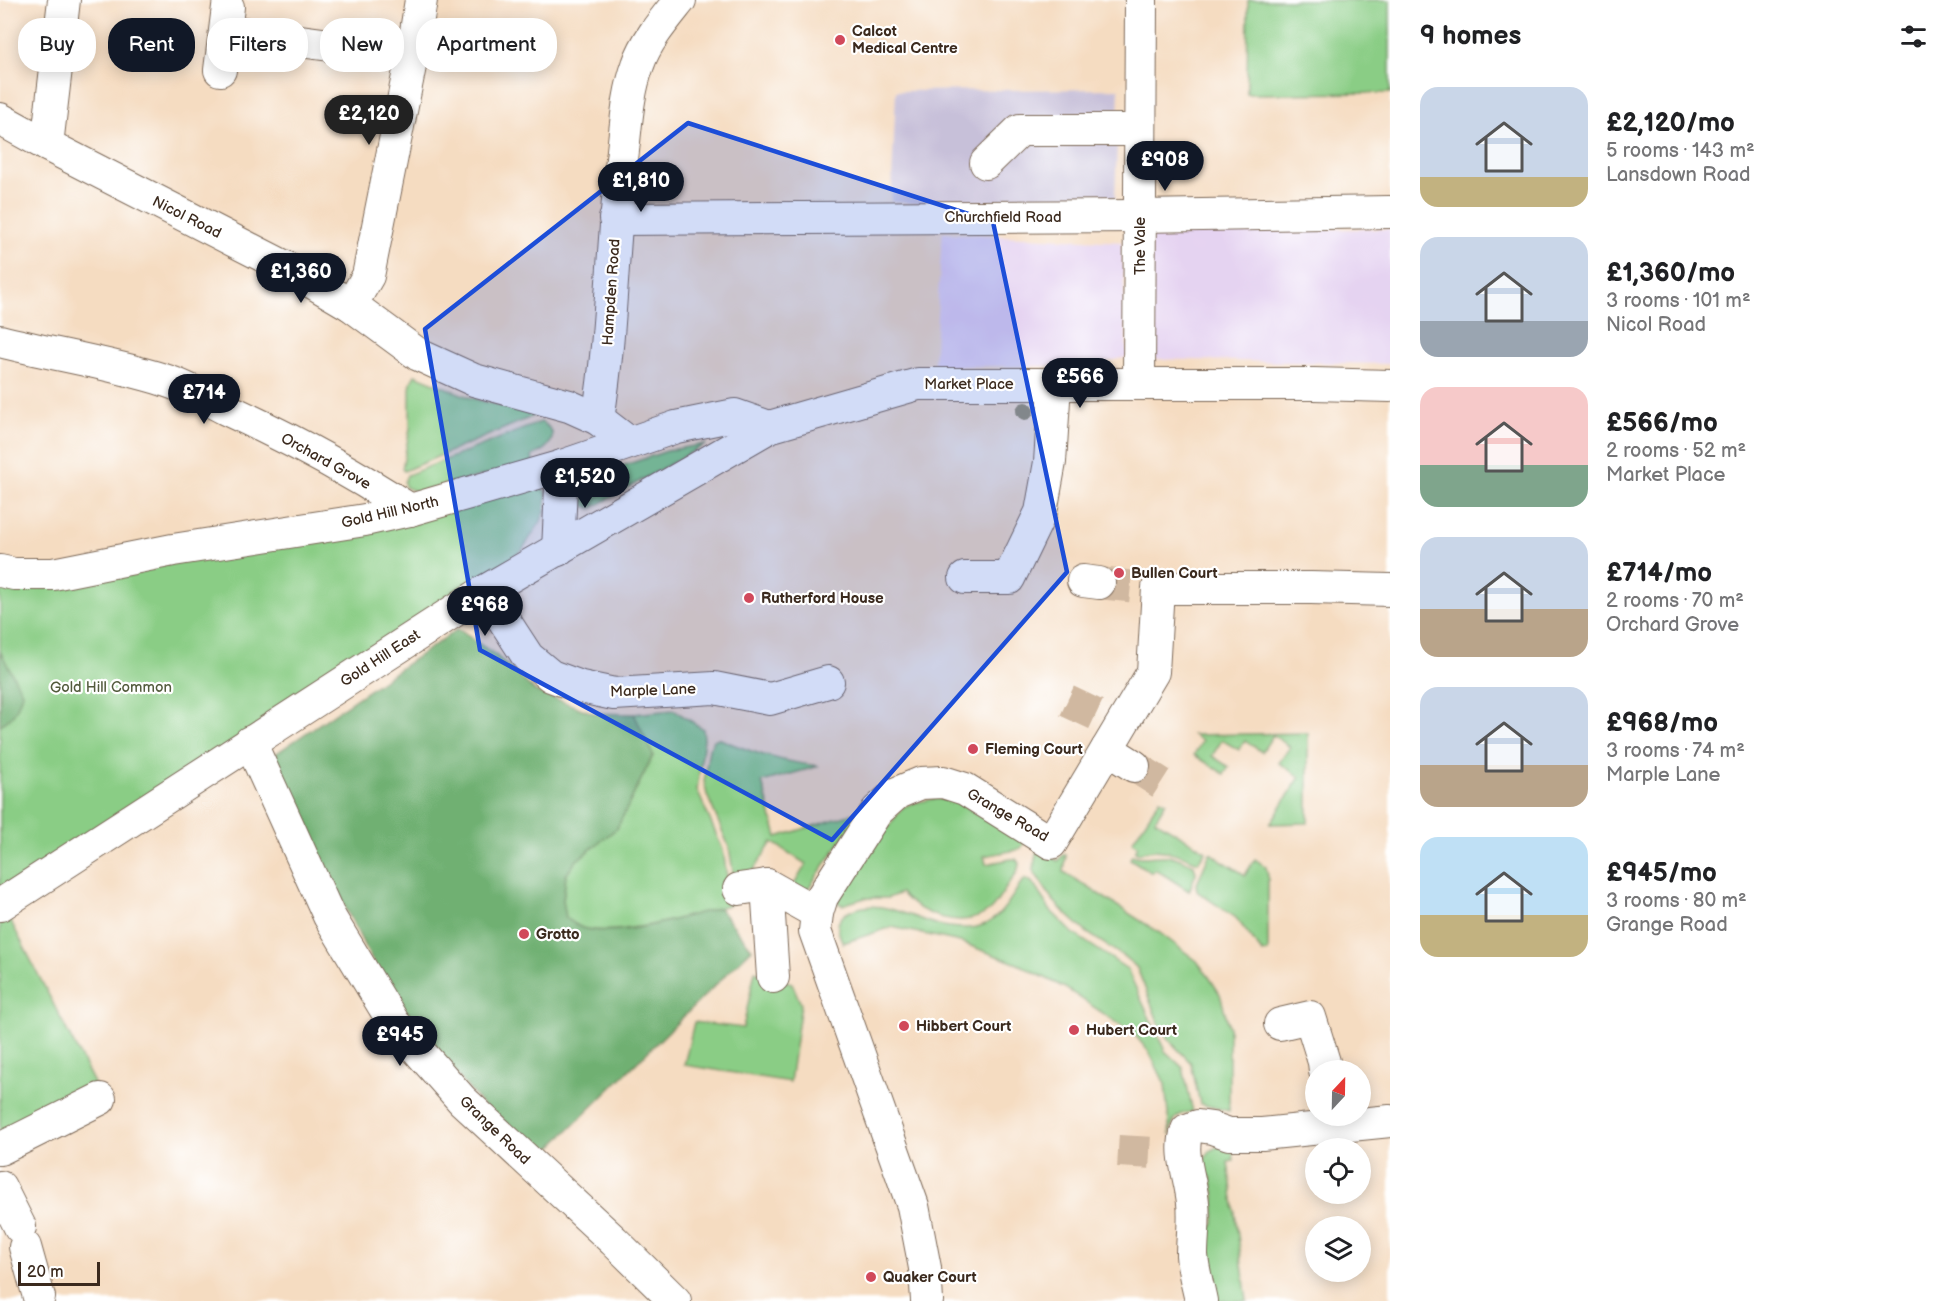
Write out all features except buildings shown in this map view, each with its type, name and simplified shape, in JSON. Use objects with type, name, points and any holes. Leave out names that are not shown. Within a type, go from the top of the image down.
[{"type":"street","points":[[47,146],[64,0]]},
{"type":"street","points":[[351,305],[368,276],[422,0]]},
{"type":"street","name":"Hampden Road","points":[[598,418],[605,372],[615,219],[631,88],[639,63],[651,39],[680,0]]},
{"type":"street","name":"The Vale","points":[[1139,384],[1141,0]]},
{"type":"street","points":[[308,35],[412,56]]},
{"type":"street","name":"Nicol Road","points":[[0,119],[47,146],[295,272],[351,305],[418,355],[474,380],[569,406],[598,418],[628,442]]},
{"type":"street","points":[[986,163],[1020,130],[1140,130]]},
{"type":"street","name":"Churchfield Road","points":[[615,219],[1390,212]]},
{"type":"street","name":"Orchard Grove","points":[[0,341],[47,353],[103,363],[167,380],[265,427],[410,510]]},
{"type":"street","name":"Market Place","points":[[769,427],[918,384],[1390,386]]},
{"type":"street","points":[[965,578],[1009,578],[1041,512],[1050,462],[1055,385]]},
{"type":"street","name":"Gold Hill North","points":[[0,572],[53,574],[173,550],[365,520],[410,510],[562,466],[676,427],[735,415],[769,427]]},
{"type":"street","name":"Gold Hill East","points":[[0,905],[485,591],[769,427]]},
{"type":"street","points":[[558,550],[562,466]]},
{"type":"street","name":"Grange Road","points":[[927,1301],[925,1268],[913,1206],[816,931],[817,913],[822,897],[877,811],[897,793],[921,783],[943,782],[965,789],[1051,843],[1109,732],[1154,672],[1148,587],[1390,590]]},
{"type":"street","name":"Marple Lane","points":[[485,591],[528,657],[550,676],[581,687],[614,694],[714,688],[770,699],[828,682]]},
{"type":"street","points":[[1109,732],[1134,766]]},
{"type":"street","name":"Grange Road","points":[[250,742],[329,916],[394,1023],[462,1100],[675,1301]]},
{"type":"street","points":[[773,977],[753,887],[817,913]]},
{"type":"street","points":[[1281,1024],[1310,1017],[1323,1060]]},
{"type":"street","points":[[0,1149],[100,1099]]},
{"type":"street","points":[[1371,1121],[1390,1121]]},
{"type":"street","points":[[1201,1301],[1192,1256],[1194,1207],[1190,1179],[1170,1154],[1184,1140],[1187,1130],[1198,1126],[1229,1134],[1262,1134],[1305,1125]]},
{"type":"street","points":[[0,1186],[23,1237],[39,1297]]},
{"type":"highlighted area","points":[[688,123],[993,222],[1067,572],[832,840],[480,650],[425,329]]},
{"type":"shaded area","points":[[1119,89],[1115,199],[926,204],[891,202],[896,91]]},
{"type":"shaded area","points":[[1390,229],[1390,364],[1148,359],[1151,230]]},
{"type":"shaded area","points":[[942,233],[1122,242],[1127,357],[1090,366],[934,366]]},
{"type":"green space","points":[[1248,0],[1390,0],[1390,93],[1247,94]]},
{"type":"green space","points":[[415,375],[471,398],[536,415],[404,471],[402,469],[410,428],[410,389]]},
{"type":"green space","points":[[541,422],[548,427],[552,436],[544,449],[532,456],[533,463],[417,492],[405,487],[404,482],[407,475]]},
{"type":"green space","points":[[706,444],[592,508],[581,503],[583,487],[593,476],[670,450]]},
{"type":"green space","name":"Gold Hill Common","points":[[537,487],[543,489],[547,494],[545,511],[522,550],[434,613],[0,891],[0,584]]},
{"type":"green space","points":[[458,629],[496,655],[535,691],[593,713],[634,714],[653,755],[617,828],[576,861],[566,875],[563,900],[566,918],[583,928],[602,931],[618,930],[653,925],[719,908],[752,949],[541,1157],[491,1115],[395,1002],[366,949],[271,757]]},
{"type":"green space","points":[[0,651],[22,692],[15,711],[0,725]]},
{"type":"green space","points":[[674,710],[703,729],[704,739],[697,790],[723,850],[731,904],[679,919],[638,927],[601,930],[581,927],[566,918],[563,900],[566,875],[576,861],[617,828],[653,756],[634,714]]},
{"type":"green space","points":[[1308,733],[1308,823],[1270,824],[1300,777],[1279,763],[1290,747],[1273,735],[1262,752],[1245,741],[1239,750],[1222,740],[1212,756],[1229,767],[1224,774],[1194,755],[1202,741],[1193,735]]},
{"type":"green space","points":[[718,738],[767,756],[819,766],[762,782],[777,837],[862,811],[803,896],[794,885],[806,864],[772,842],[753,871],[734,879],[729,847],[707,795],[704,781],[709,749],[714,740]]},
{"type":"green space","points":[[933,799],[953,799],[1025,842],[1021,848],[1016,850],[984,856],[986,864],[1011,859],[1016,859],[1019,863],[1016,873],[992,908],[979,916],[955,920],[930,914],[901,893],[888,898],[865,898],[842,905],[837,902],[853,874],[903,807]]},
{"type":"green space","points":[[1160,799],[1166,802],[1155,820],[1206,851],[1198,862],[1169,852],[1154,850],[1139,853],[1135,851],[1138,846],[1132,842]]},
{"type":"green space","points":[[1037,850],[1058,861],[1066,855],[1064,872],[1160,933],[1197,961],[1209,977],[1220,994],[1229,1027],[1229,1111],[1200,1104],[1191,1063],[1161,1029],[1137,968],[1129,960],[1086,932],[1052,899],[1033,870]]},
{"type":"green space","points":[[1210,853],[1245,875],[1255,859],[1266,867],[1268,951],[1263,953],[1236,918],[1198,892],[1196,886]]},
{"type":"green space","points":[[1132,855],[1171,856],[1194,865],[1196,873],[1189,891],[1155,869],[1152,873],[1130,859]]},
{"type":"green space","points":[[1026,879],[1032,882],[1050,910],[1073,933],[1127,969],[1165,1051],[1183,1068],[1193,1112],[1183,1113],[1176,1118],[1170,1135],[1165,1084],[1149,1052],[1134,1034],[1065,988],[1018,964],[960,942],[892,927],[843,943],[839,932],[839,921],[845,914],[857,908],[869,906],[894,910],[943,926],[976,927],[987,923],[999,914]]},
{"type":"green space","points":[[0,900],[99,1093],[0,1144]]},
{"type":"green space","points":[[755,971],[792,983],[801,1004],[790,1082],[684,1065],[694,1022],[743,1028]]},
{"type":"green space","points":[[1223,1144],[1232,1144],[1234,1161],[1228,1162],[1247,1301],[1209,1301],[1204,1235],[1214,1224],[1215,1196],[1211,1177],[1200,1169],[1209,1151]]},
{"type":"tunnel","points":[[1099,583],[1137,587]]},
{"type":"tunnel","points":[[1067,701],[1101,717]]},
{"type":"tunnel","points":[[1134,766],[1167,787]]},
{"type":"tunnel","points":[[1118,1151],[1156,1153]]},
{"type":"place","name":"Calcot Medical Centre","points":[[840,40]]},
{"type":"place","name":"Bullen Court","points":[[1119,573]]},
{"type":"place","name":"Rutherford House","points":[[749,598]]},
{"type":"place","name":"Fleming Court","points":[[973,749]]},
{"type":"place","name":"Grotto","points":[[524,934]]},
{"type":"place","name":"Hibbert Court","points":[[904,1026]]},
{"type":"place","name":"Hubert Court","points":[[1074,1030]]},
{"type":"place","name":"Quaker Court","points":[[871,1277]]}]
